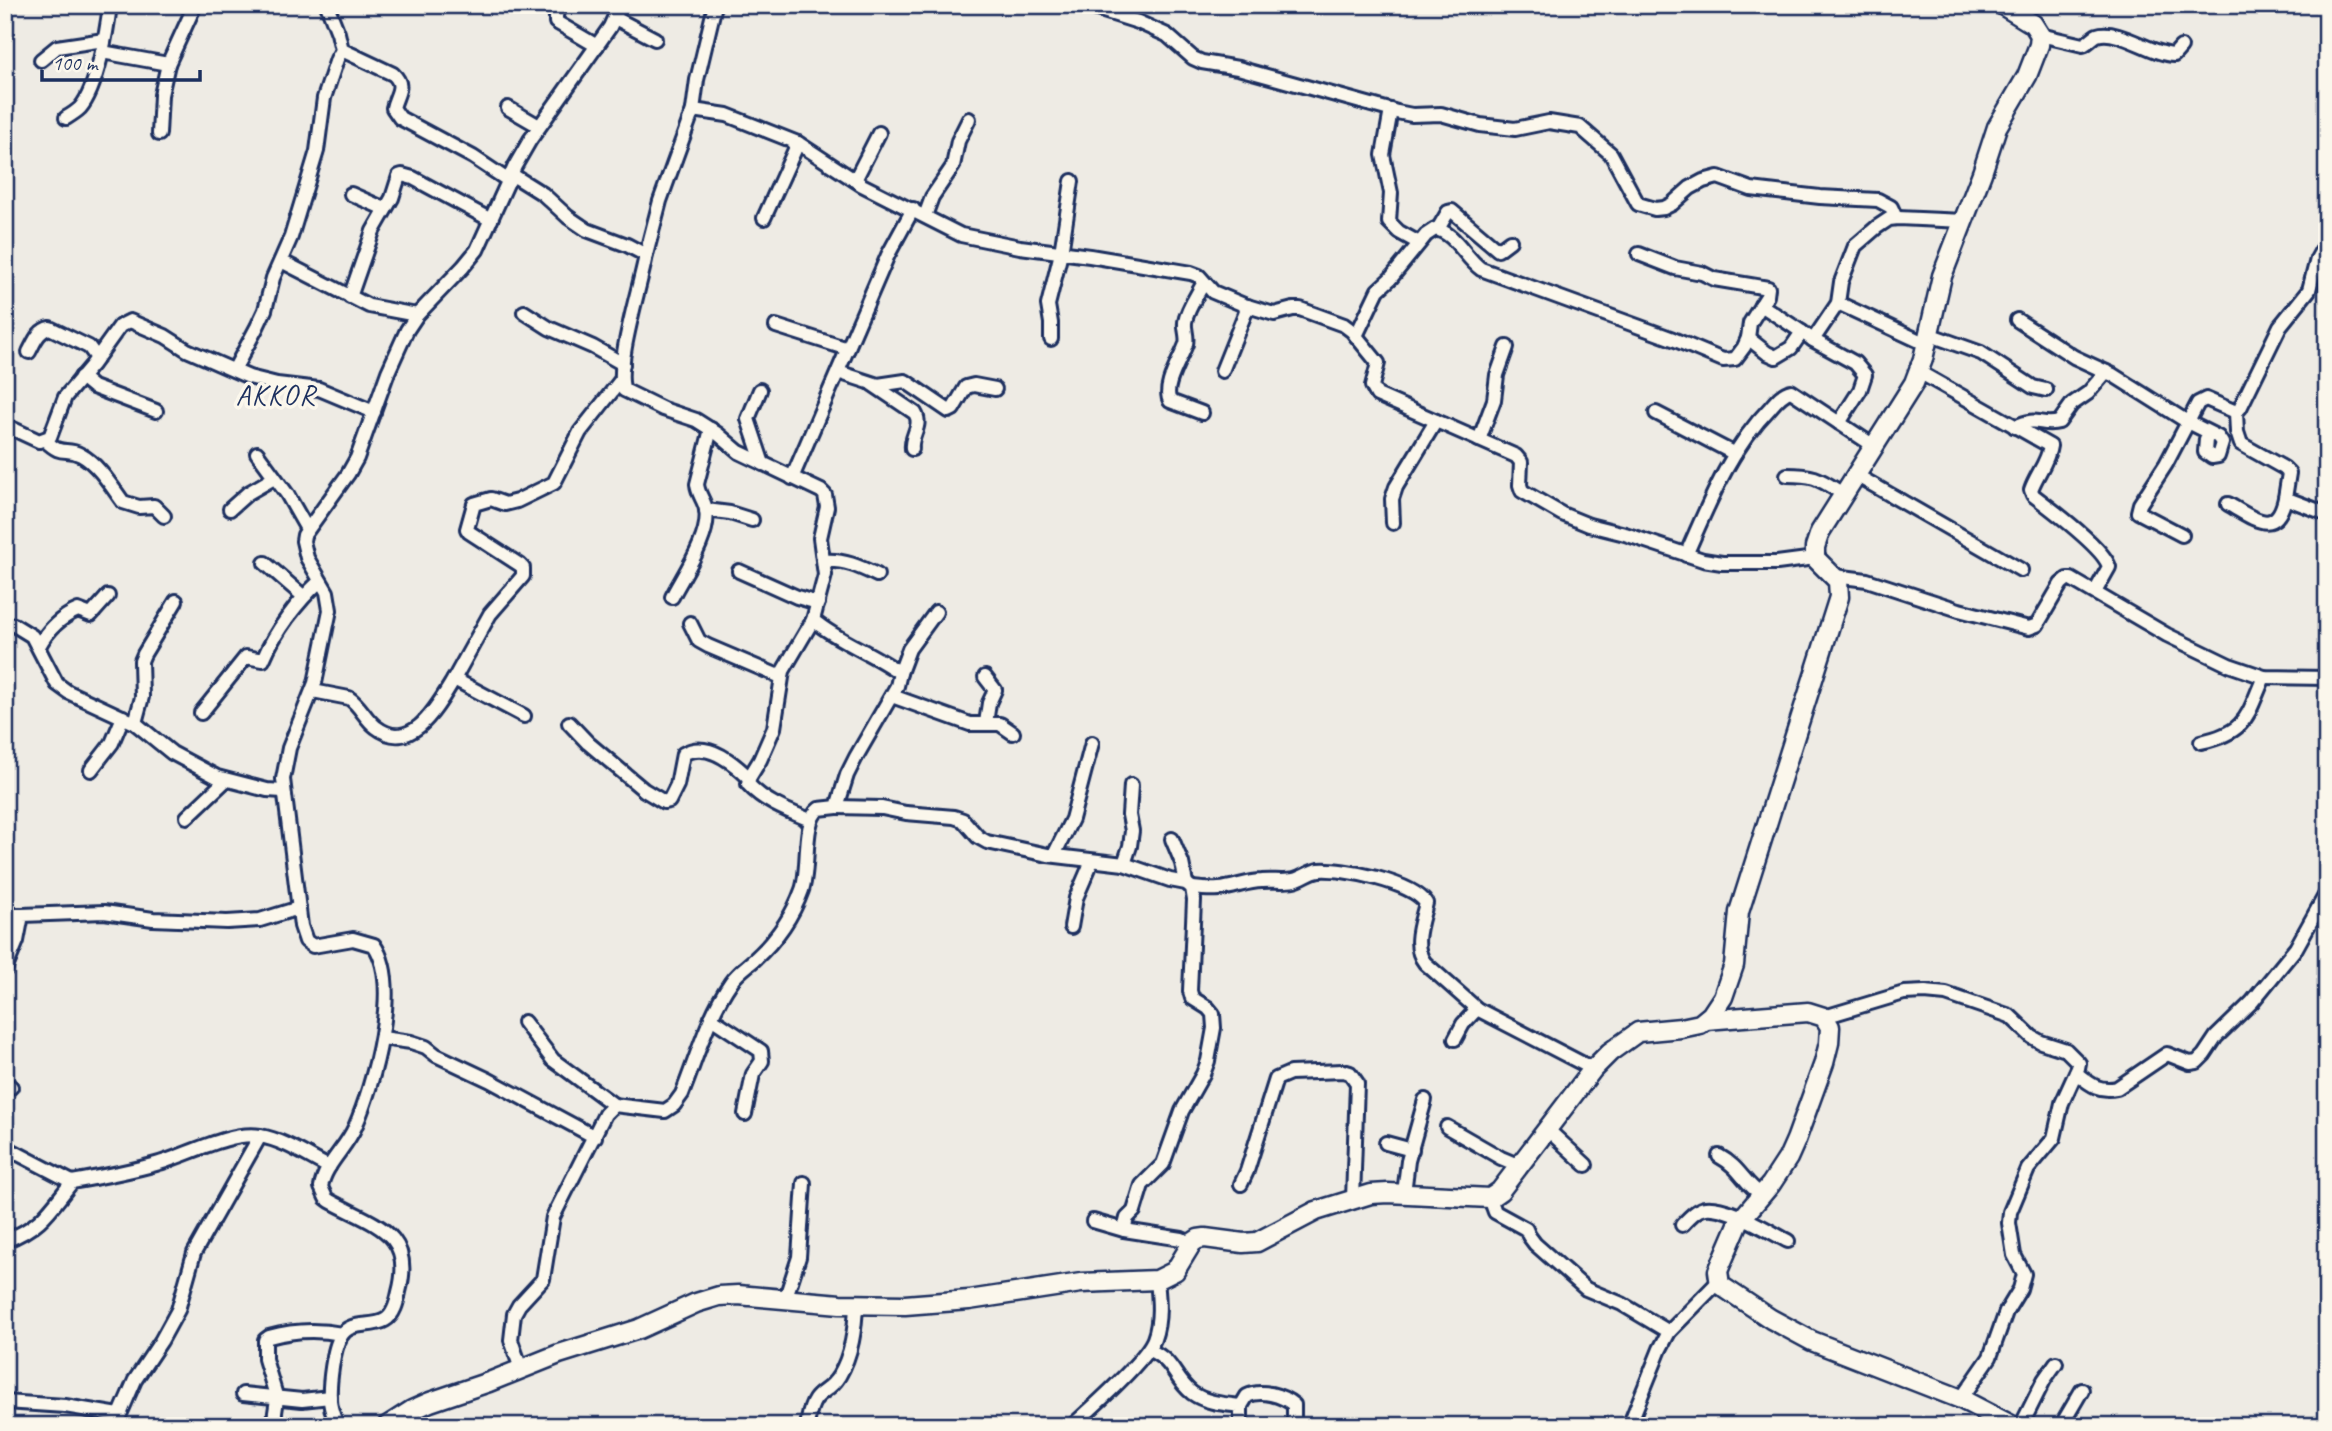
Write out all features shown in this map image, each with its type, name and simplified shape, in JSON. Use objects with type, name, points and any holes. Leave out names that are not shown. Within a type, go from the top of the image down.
[{"type":"street","points":[[66,118],[79,110],[85,101],[103,46],[110,5]]},
{"type":"street","points":[[159,134],[161,95],[168,64],[195,5]]},
{"type":"street","points":[[233,370],[261,318],[309,179],[320,134],[324,97],[342,50],[327,5]]},
{"type":"street","points":[[560,5],[556,22],[597,46]]},
{"type":"street","points":[[337,1426],[330,1397],[332,1374],[342,1334],[346,1329],[377,1324],[389,1317],[395,1307],[400,1287],[402,1257],[399,1245],[390,1234],[326,1198],[321,1187],[329,1167],[355,1128],[372,1079],[382,1038],[384,979],[378,951],[374,945],[359,939],[319,946],[309,944],[303,934],[284,791],[287,757],[313,691],[330,610],[327,592],[304,550],[303,541],[309,527],[357,458],[397,351],[418,315],[477,250],[510,177],[539,126],[597,46],[615,19],[620,5]]},
{"type":"street","points":[[715,5],[696,80],[694,110],[660,201],[646,255],[624,352],[621,380],[624,390],[631,395],[696,421],[711,429],[732,447],[818,489],[825,495],[827,507],[820,538],[825,575],[818,603],[813,620],[787,662],[781,677],[774,728],[760,760],[748,778],[748,784],[762,797],[782,809],[810,820]]},
{"type":"street","points":[[1084,5],[1167,34],[1193,58],[1202,62],[1238,68],[1412,116],[1441,114],[1480,125],[1515,129],[1549,122],[1580,127],[1611,154],[1638,204],[1655,209],[1672,204],[1690,188],[1718,177],[1751,189],[1878,200],[1891,207],[1896,218]]},
{"type":"street","points":[[1815,558],[1817,540],[1843,494],[1907,396],[1919,372],[1942,276],[1999,122],[2027,76],[2039,45],[2040,35],[2033,24],[2002,5]]},
{"type":"street","points":[[615,19],[655,39]]},
{"type":"street","points":[[2040,35],[2083,45],[2097,36],[2110,35],[2142,44],[2165,55],[2174,55],[2182,47]]},
{"type":"street","points":[[41,60],[57,47],[103,46],[168,64]]},
{"type":"street","points":[[342,50],[399,79],[401,86],[393,108],[400,118],[543,194],[568,218],[587,230],[646,255]]},
{"type":"street","points":[[508,108],[539,126]]},
{"type":"street","points":[[694,110],[727,115],[798,143],[855,180],[961,235],[1191,274],[1199,276],[1213,292],[1248,306],[1274,314],[1300,309],[1328,321],[1339,322],[1356,336],[1378,363],[1372,386],[1377,395],[1519,459],[1522,468],[1522,491],[1562,514],[1589,525],[1686,555],[1722,563],[1777,564],[1815,558]]},
{"type":"street","points":[[1391,110],[1383,155],[1391,193],[1389,222],[1399,232],[1419,243]]},
{"type":"street","points":[[792,478],[888,255],[953,166],[958,141],[969,119]]},
{"type":"street","points":[[855,180],[879,133]]},
{"type":"street","points":[[764,218],[798,143]]},
{"type":"street","points":[[350,297],[373,231],[391,198],[399,176],[413,178],[491,220]]},
{"type":"street","points":[[1051,339],[1048,304],[1061,253],[1072,181]]},
{"type":"street","points":[[351,194],[385,209]]},
{"type":"street","points":[[1438,229],[1448,212],[1452,211],[1498,250],[1510,241]]},
{"type":"street","points":[[1748,338],[1776,357],[1808,336],[1838,303],[1841,282],[1855,246],[1877,227],[1896,218],[1964,221]]},
{"type":"street","points":[[1356,336],[1378,290],[1432,229],[1438,229],[1446,233],[1471,263],[1480,269],[1723,359],[1735,359],[1748,338],[1750,323],[1768,296],[1768,288],[1714,279],[1639,254]]},
{"type":"street","points":[[2228,504],[2262,523],[2270,522],[2277,516],[2285,498],[2289,473],[2241,444],[2236,412],[2280,326],[2309,290],[2317,259],[2327,241]]},
{"type":"street","points":[[281,261],[369,306],[418,315]]},
{"type":"street","points":[[1202,413],[1170,401],[1167,396],[1169,383],[1176,372],[1187,339],[1185,322],[1204,282]]},
{"type":"street","points":[[1838,303],[1927,339],[1981,353],[2033,387],[2046,390]]},
{"type":"street","points":[[1761,305],[1855,363],[1865,375],[1860,390],[1839,423]]},
{"type":"street","points":[[1222,371],[1248,306]]},
{"type":"street","points":[[524,312],[542,324],[593,346],[623,364]]},
{"type":"street","points":[[2017,320],[2074,357],[2106,372],[2211,434]]},
{"type":"street","points":[[5,427],[39,442],[50,437],[65,397],[111,336],[124,322],[130,321],[233,370],[277,384],[319,389],[374,412]]},
{"type":"street","points":[[776,326],[848,349]]},
{"type":"street","points":[[29,352],[44,329],[50,328],[89,347],[97,358]]},
{"type":"street","points":[[1479,440],[1490,414],[1497,375],[1507,347]]},
{"type":"street","points":[[838,372],[872,384],[915,413],[918,418],[912,449]]},
{"type":"street","points":[[1919,372],[2050,446],[2032,487],[2033,495],[2075,528],[2109,563],[2095,592]]},
{"type":"street","points":[[2015,427],[2030,420],[2050,424],[2059,422],[2072,404],[2088,393],[2106,372]]},
{"type":"street","points":[[81,377],[93,387],[156,411]]},
{"type":"street","points":[[313,691],[349,698],[374,726],[385,732],[401,735],[409,734],[418,728],[440,701],[490,614],[523,576],[523,568],[520,565],[467,529],[474,504],[491,499],[505,504],[517,501],[554,483],[580,432],[621,380]]},
{"type":"street","points":[[872,384],[905,382],[949,411],[969,385],[995,389]]},
{"type":"street","points":[[760,390],[748,419],[748,426],[764,464]]},
{"type":"street","points":[[1686,555],[1719,480],[1735,454],[1762,415],[1787,391],[1791,391],[1874,446]]},
{"type":"street","points":[[2182,535],[2138,512],[2140,504],[2166,464],[2186,421],[2198,403],[2206,399],[2236,412]]},
{"type":"street","points":[[1656,413],[1735,454]]},
{"type":"street","points":[[1393,523],[1392,499],[1396,487],[1436,421]]},
{"type":"street","points":[[672,597],[702,540],[706,510],[697,485],[711,429]]},
{"type":"street","points":[[45,440],[57,451],[78,453],[87,459],[123,502],[139,507],[154,506],[163,516]]},
{"type":"street","points":[[257,453],[309,527]]},
{"type":"street","points":[[1787,475],[1817,477],[1843,494]]},
{"type":"street","points":[[1856,475],[2021,570]]},
{"type":"street","points":[[230,509],[274,478]]},
{"type":"street","points":[[2285,498],[2327,514]]},
{"type":"street","points":[[706,510],[730,513],[752,520]]},
{"type":"street","points":[[1706,1020],[1723,997],[1730,980],[1739,912],[1839,597],[1840,585],[1815,558]]},
{"type":"street","points":[[824,561],[848,563],[877,575]]},
{"type":"street","points":[[265,564],[303,596]]},
{"type":"street","points":[[739,571],[797,597],[818,603]]},
{"type":"street","points":[[1834,576],[1867,580],[1959,610],[2029,628],[2037,625],[2065,580],[2071,579],[2178,640],[2229,665],[2264,677],[2327,678]]},
{"type":"street","points":[[201,713],[246,657],[263,660],[272,641],[303,596],[320,581]]},
{"type":"street","points":[[39,646],[53,626],[63,618],[78,610],[91,615],[107,596]]},
{"type":"street","points":[[92,770],[129,720],[142,697],[141,661],[176,601]]},
{"type":"street","points":[[837,807],[856,757],[897,687],[909,649],[936,612]]},
{"type":"street","points":[[813,620],[826,631],[876,656],[901,673]]},
{"type":"street","points":[[690,623],[699,641],[781,677]]},
{"type":"street","points":[[5,624],[14,625],[32,636],[62,688],[129,720],[172,753],[226,780],[267,790],[284,791]]},
{"type":"street","points":[[985,677],[995,690],[989,703],[986,723]]},
{"type":"street","points":[[2201,742],[2230,732],[2243,722],[2264,677]]},
{"type":"street","points":[[454,678],[524,716]]},
{"type":"street","points":[[892,696],[970,724],[1000,724],[1013,733]]},
{"type":"street","points":[[569,723],[588,743],[644,790],[664,802],[668,801],[677,785],[681,760],[687,751],[718,754],[748,778]]},
{"type":"street","points":[[1054,856],[1072,819],[1092,743]]},
{"type":"street","points":[[187,817],[226,780]]},
{"type":"street","points":[[1124,864],[1132,831],[1129,815],[1131,785]]},
{"type":"street","points":[[524,1022],[553,1060],[614,1105],[664,1111],[674,1105],[682,1094],[711,1018],[733,979],[788,922],[803,889],[807,871],[810,820],[819,809],[882,808],[954,817],[963,820],[978,837],[987,842],[1054,856],[1124,864],[1189,885],[1220,889],[1261,881],[1288,881],[1322,870],[1399,884],[1426,903],[1418,932],[1421,958],[1477,1009],[1593,1069]]},
{"type":"street","points":[[1125,1230],[1127,1218],[1134,1212],[1142,1185],[1163,1164],[1182,1111],[1203,1074],[1214,1028],[1213,1014],[1195,1001],[1190,991],[1194,900],[1172,839]]},
{"type":"street","points":[[1071,928],[1076,898],[1092,861]]},
{"type":"street","points":[[2076,1073],[2097,1089],[2109,1090],[2117,1088],[2167,1054],[2190,1063],[2197,1062],[2216,1037],[2252,1002],[2296,948],[2327,892]]},
{"type":"street","points":[[5,915],[104,912],[153,919],[227,922],[260,920],[299,908]]},
{"type":"street","points":[[5,970],[17,940],[22,915]]},
{"type":"street","points":[[387,1426],[430,1402],[559,1354],[639,1329],[706,1300],[730,1295],[905,1305],[969,1300],[1070,1284],[1157,1280],[1175,1271],[1192,1243],[1198,1239],[1257,1242],[1316,1211],[1353,1199],[1380,1193],[1490,1198],[1500,1191],[1520,1166],[1593,1069],[1638,1032],[1681,1028],[1706,1020],[1808,1012],[1824,1017],[1904,993],[1925,992],[1947,994],[2010,1016],[2041,1042],[2066,1051],[2079,1063],[2062,1103],[2054,1138],[2028,1169],[2010,1212],[2014,1255],[2024,1274],[2020,1289],[2006,1312],[1990,1357],[1961,1399]]},
{"type":"street","points":[[1455,1040],[1463,1024],[1477,1009]]},
{"type":"street","points":[[1629,1426],[1660,1349],[1670,1332],[1718,1282],[1718,1271],[1742,1217],[1762,1195],[1788,1158],[1829,1043],[1830,1027],[1824,1017]]},
{"type":"street","points":[[711,1018],[761,1051],[762,1061],[753,1074],[745,1114]]},
{"type":"street","points":[[382,1038],[426,1047],[436,1055],[594,1137]]},
{"type":"street","points":[[1241,1184],[1276,1079],[1290,1073],[1350,1073],[1357,1083],[1353,1199]]},
{"type":"street","points":[[1404,1193],[1408,1161],[1425,1100]]},
{"type":"street","points":[[521,1369],[511,1340],[514,1314],[543,1279],[553,1217],[605,1114],[614,1105]]},
{"type":"street","points":[[1447,1127],[1520,1166]]},
{"type":"street","points":[[1547,1129],[1586,1165]]},
{"type":"street","points":[[5,1147],[72,1182],[159,1164],[236,1137],[260,1136],[329,1167]]},
{"type":"street","points":[[5,1402],[65,1406],[120,1421],[135,1380],[178,1310],[194,1253],[260,1136]]},
{"type":"street","points":[[1386,1143],[1412,1150]]},
{"type":"street","points":[[1719,1157],[1737,1167],[1748,1184],[1762,1195]]},
{"type":"street","points":[[5,1241],[37,1225],[72,1182]]},
{"type":"street","points":[[785,1300],[799,1257],[804,1183]]},
{"type":"street","points":[[1490,1198],[1495,1212],[1526,1229],[1535,1244],[1586,1289],[1622,1304],[1670,1332]]},
{"type":"street","points":[[1682,1225],[1701,1209],[1717,1210],[1742,1217],[1788,1241]]},
{"type":"street","points":[[1093,1221],[1192,1243]]},
{"type":"street","points":[[1072,1426],[1149,1350],[1158,1325],[1157,1280]]},
{"type":"street","points":[[1718,1282],[1771,1319],[1812,1341],[1961,1399],[2013,1426]]},
{"type":"street","points":[[808,1420],[814,1399],[838,1378],[841,1371],[853,1340],[856,1304]]},
{"type":"street","points":[[273,1426],[277,1399],[265,1359],[265,1340],[299,1331],[317,1330],[342,1334]]},
{"type":"street","points":[[1149,1350],[1166,1359],[1193,1394],[1218,1404],[1241,1406]]},
{"type":"street","points":[[2021,1426],[2044,1380],[2056,1363]]},
{"type":"street","points":[[2061,1426],[2082,1390]]},
{"type":"street","points":[[1241,1426],[1241,1406],[1247,1396],[1257,1392],[1283,1398],[1294,1405],[1294,1426]]},
{"type":"street","points":[[243,1394],[302,1400],[330,1397]]},
{"type":"district","name":"AKKOR","points":[[276,394]]}]
